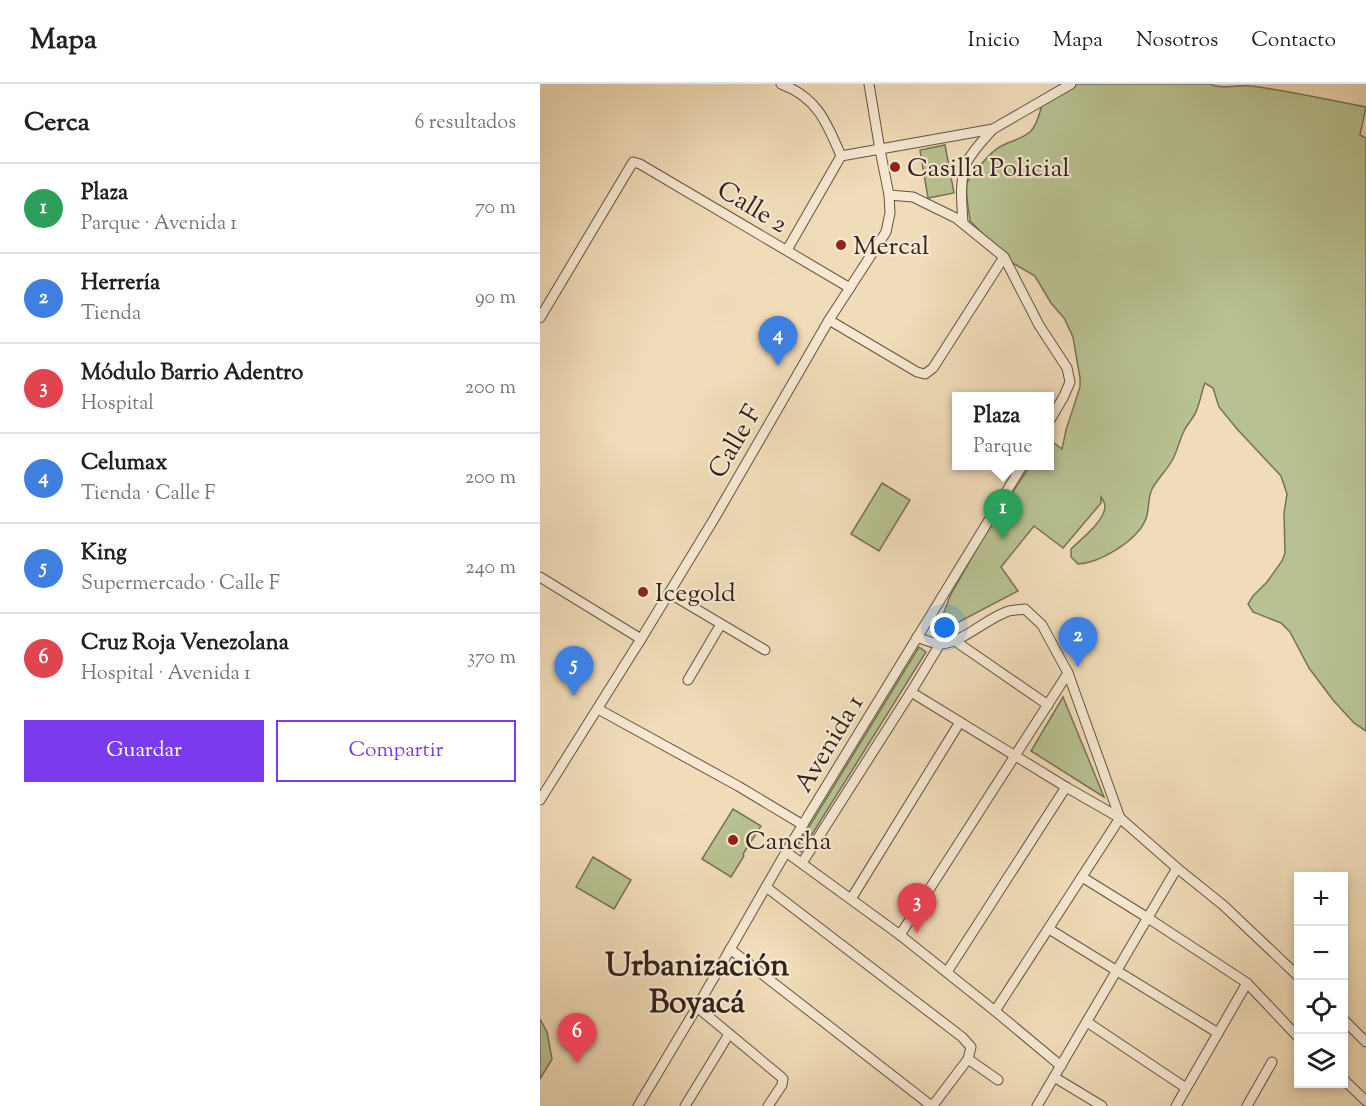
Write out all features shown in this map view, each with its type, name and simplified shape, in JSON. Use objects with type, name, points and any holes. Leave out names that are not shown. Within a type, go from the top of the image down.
[{"type":"street","name":"Calle F","points":[[540,800],[669,593],[829,320],[886,232],[890,213],[889,195],[869,84]]},
{"type":"street","points":[[963,223],[961,189],[966,164],[979,145],[993,129],[1071,84]]},
{"type":"street","points":[[787,85],[813,103],[828,125],[841,156]]},
{"type":"street","points":[[841,156],[993,129]]},
{"type":"street","points":[[787,250],[841,156]]},
{"type":"street","name":"Calle 2","points":[[540,318],[633,162],[850,288]]},
{"type":"street","points":[[889,195],[913,197],[963,223],[1004,257],[1039,325],[1067,368],[1070,382],[1054,413]]},
{"type":"street","points":[[829,320],[917,372],[926,374],[933,368],[1004,257]]},
{"type":"street","name":"Avenida 1","points":[[638,1106],[786,852],[1019,470]]},
{"type":"street","points":[[540,577],[641,639]]},
{"type":"street","points":[[669,593],[765,650]]},
{"type":"street","points":[[918,637],[940,644],[955,641],[1008,611],[1025,609],[1042,625],[1068,673],[1120,818]]},
{"type":"street","points":[[688,680],[721,624]]},
{"type":"street","points":[[955,641],[1048,705]]},
{"type":"street","points":[[802,863],[940,644]]},
{"type":"street","points":[[900,935],[1068,673]]},
{"type":"street","points":[[911,692],[1066,788],[1120,818],[1223,905],[1294,971]]},
{"type":"street","points":[[598,709],[738,786],[803,825]]},
{"type":"street","points":[[851,899],[960,722]]},
{"type":"street","points":[[947,972],[1066,788]]},
{"type":"street","points":[[995,1011],[1120,818]]},
{"type":"street","points":[[786,852],[900,935],[1061,1066]]},
{"type":"street","points":[[1037,1106],[1177,868]]},
{"type":"street","points":[[1082,877],[1247,983],[1296,1034]]},
{"type":"street","points":[[730,949],[929,1104],[935,1105],[968,1059],[971,1047],[962,1037],[766,886]]},
{"type":"street","points":[[1048,928],[1218,1033]]},
{"type":"street","points":[[1176,1106],[1247,983]]},
{"type":"street","points":[[697,1007],[783,1079],[768,1106]]},
{"type":"street","points":[[1087,1022],[1186,1088]]},
{"type":"street","points":[[1348,1024],[1366,1042]]},
{"type":"street","points":[[685,1106],[729,1034]]},
{"type":"street","points":[[968,1059],[998,1080]]},
{"type":"street","points":[[1246,1106],[1272,1062]]},
{"type":"street","points":[[1054,1077],[1102,1106]]},
{"type":"street","points":[[1348,1084],[1366,1101]]},
{"type":"green space","points":[[1076,84],[1210,84],[1280,90],[1366,107],[1360,135],[1366,138],[1366,731],[1354,723],[1333,700],[1309,668],[1290,632],[1281,623],[1253,612],[1248,604],[1267,582],[1285,553],[1284,513],[1287,494],[1281,476],[1219,407],[1213,388],[1205,383],[1195,414],[1183,432],[1173,459],[1152,489],[1147,517],[1134,536],[1116,550],[1087,563],[1078,564],[1071,557],[1071,549],[1092,529],[1104,512],[1105,506],[1101,497],[1101,503],[1063,548],[1034,526],[1001,567],[1018,591],[936,634],[950,596],[988,529],[1027,470],[1054,470],[1054,443],[1062,449],[1080,387],[1073,337],[1064,318],[1051,303],[1035,276],[1011,262],[970,221],[967,183],[995,150],[1031,131],[1037,122],[1042,105]]},
{"type":"green space","points":[[945,145],[954,193],[928,198],[920,150]]},
{"type":"green space","points":[[882,483],[910,500],[879,551],[851,534]]},
{"type":"green space","points":[[919,647],[926,652],[801,852],[796,848]]},
{"type":"green space","points":[[1063,697],[1104,797],[1031,751]]},
{"type":"green space","name":"Cancha","points":[[733,809],[761,826],[731,877],[702,859]]},
{"type":"green space","points":[[593,857],[631,880],[614,909],[576,887]]},
{"type":"green space","points":[[540,1019],[547,1032],[552,1059],[540,1079]]},
{"type":"place","name":"Casilla Policial","points":[[895,167]]},
{"type":"place","name":"Mercal","points":[[841,245]]},
{"type":"place","name":"Celumax","points":[[778,366]]},
{"type":"place","name":"Plaza","points":[[1003,539]]},
{"type":"place","name":"Icegold","points":[[643,592]]},
{"type":"place","name":"Herrería","points":[[1078,667]]},
{"type":"place","name":"King","points":[[574,696]]},
{"type":"place","name":"Cancha","points":[[733,840]]},
{"type":"place","name":"Módulo Barrio Adentro","points":[[917,933]]},
{"type":"place","name":"Cruz Roja Venezolana","points":[[577,1063]]},
{"type":"district","name":"Urbanización Boyacá","points":[[697,982]]}]
